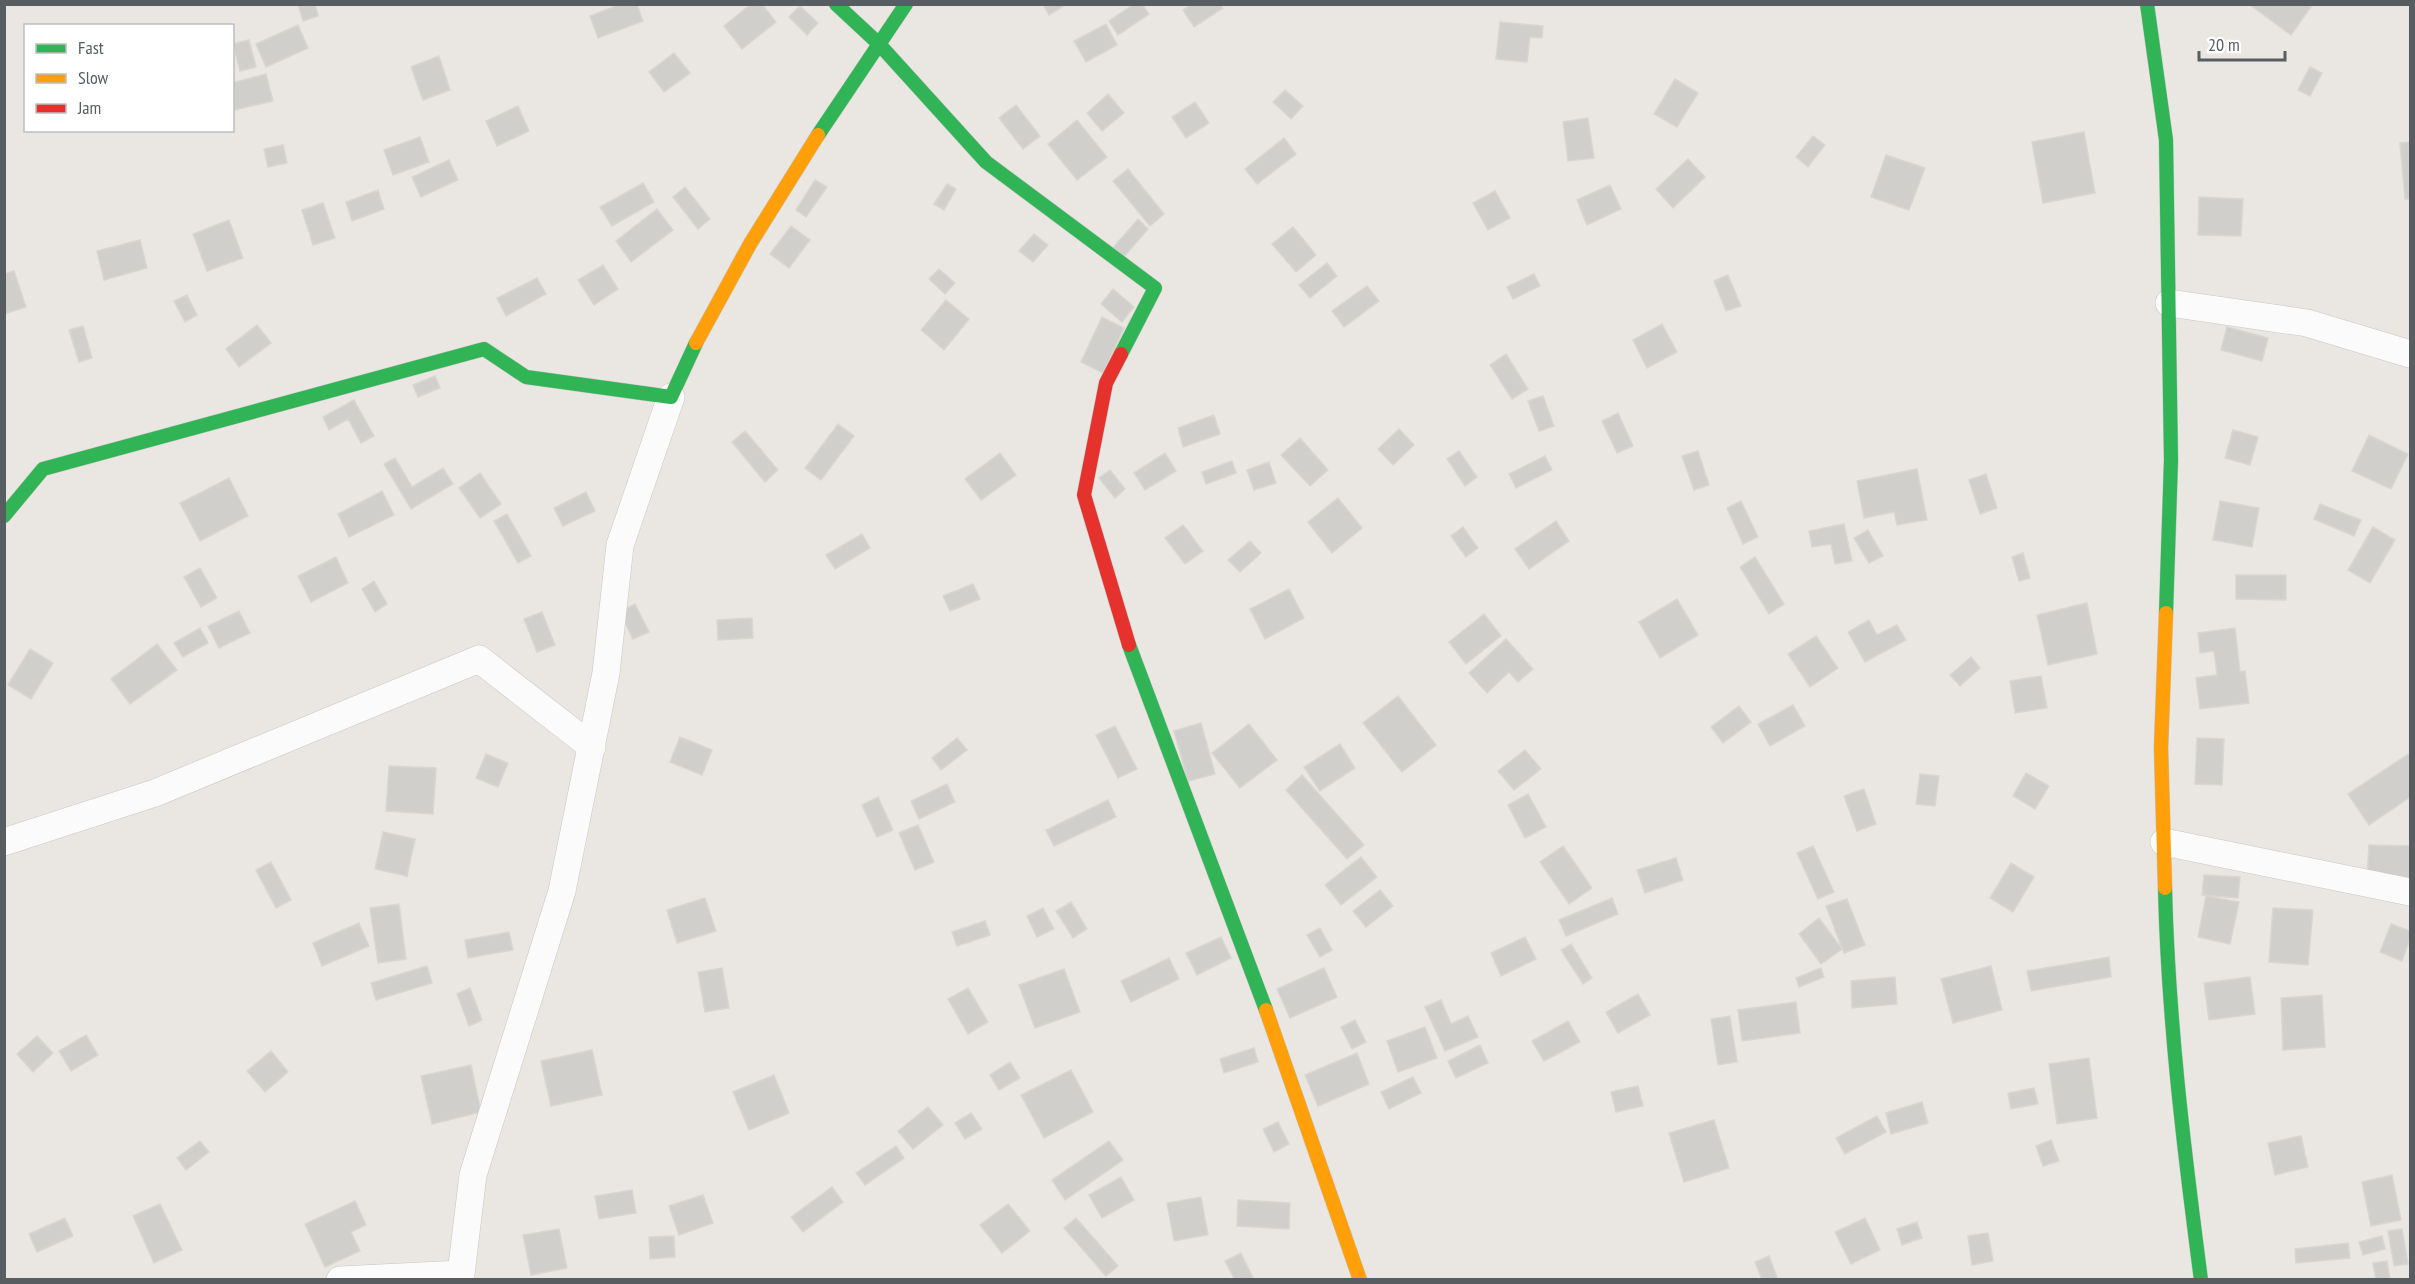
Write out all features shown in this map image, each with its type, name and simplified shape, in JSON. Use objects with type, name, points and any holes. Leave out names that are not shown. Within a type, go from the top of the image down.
[{"type":"street","points":[[836,4],[879,44],[986,162],[1155,288],[1106,383],[1084,495],[1138,674],[1246,951],[1360,1280]]},
{"type":"street","points":[[340,1280],[460,1277],[473,1175],[562,891],[606,673],[620,545],[671,397],[697,339],[798,167],[906,4]]},
{"type":"street","points":[[2146,4],[2166,140],[2171,460],[2161,748],[2167,943],[2187,1170],[2201,1280]]},
{"type":"street","points":[[2169,303],[2307,323],[2410,354]]},
{"type":"street","points":[[4,516],[43,469],[484,349],[526,377],[671,397]]},
{"type":"street","points":[[4,842],[155,793],[479,658],[592,747]]},
{"type":"street","points":[[2164,842],[2410,892]]},
{"type":"building","points":[[298,4],[315,4],[318,16],[303,21]]},
{"type":"building","points":[[621,4],[637,4],[643,21],[598,38],[590,16]]},
{"type":"building","points":[[751,4],[762,4],[776,22],[742,49],[724,26]]},
{"type":"building","points":[[1043,4],[1067,4],[1049,15]]},
{"type":"building","points":[[1134,4],[1142,4],[1149,14],[1118,35],[1109,21]]},
{"type":"building","points":[[1191,4],[1220,4],[1223,8],[1194,27],[1183,10]]},
{"type":"building","points":[[2249,4],[2313,4],[2291,35]]},
{"type":"building","points":[[800,6],[818,23],[807,35],[789,17]]},
{"type":"building","points":[[1500,22],[1543,26],[1542,38],[1530,37],[1527,62],[1496,59]]},
{"type":"building","points":[[1106,24],[1117,45],[1086,62],[1074,41]]},
{"type":"building","points":[[298,25],[308,48],[266,67],[256,44]]},
{"type":"building","points":[[249,40],[256,67],[240,71],[234,44]]},
{"type":"building","points":[[674,53],[690,73],[664,92],[649,72]]},
{"type":"building","points":[[439,56],[450,90],[423,100],[411,67]]},
{"type":"building","points":[[2310,67],[2322,73],[2310,96],[2298,90]]},
{"type":"building","points":[[266,74],[273,101],[234,110],[234,82]]},
{"type":"building","points":[[1675,79],[1698,93],[1677,127],[1654,114]]},
{"type":"building","points":[[1285,90],[1303,106],[1291,119],[1273,102]]},
{"type":"building","points":[[1108,94],[1124,113],[1102,131],[1087,113]]},
{"type":"building","points":[[1195,102],[1209,123],[1186,138],[1172,117]]},
{"type":"building","points":[[1016,105],[1040,136],[1023,149],[999,118]]},
{"type":"building","points":[[518,106],[529,131],[497,146],[486,121]]},
{"type":"building","points":[[1588,118],[1594,158],[1568,161],[1563,122]]},
{"type":"building","points":[[1077,120],[1107,157],[1077,180],[1048,144]]},
{"type":"building","points":[[2084,132],[2095,193],[2043,203],[2032,142]]},
{"type":"building","points":[[1813,136],[1825,145],[1808,167],[1796,157]]},
{"type":"building","points":[[420,137],[429,162],[393,175],[384,150]]},
{"type":"building","points":[[1284,138],[1296,154],[1257,184],[1245,169]]},
{"type":"building","points":[[2410,142],[2410,199],[2405,199],[2400,143]]},
{"type":"building","points":[[283,145],[287,163],[268,167],[264,149]]},
{"type":"building","points":[[1886,155],[1925,168],[1909,210],[1871,197]]},
{"type":"building","points":[[1688,159],[1705,177],[1673,208],[1656,189]]},
{"type":"building","points":[[449,160],[458,180],[421,197],[412,177]]},
{"type":"building","points":[[1128,169],[1164,214],[1150,226],[1113,181]]},
{"type":"building","points":[[815,180],[827,187],[806,217],[796,210]]},
{"type":"building","points":[[643,183],[654,202],[612,226],[600,207]]},
{"type":"building","points":[[947,184],[956,189],[944,210],[934,204]]},
{"type":"building","points":[[1610,185],[1621,209],[1587,225],[1577,200]]},
{"type":"building","points":[[685,187],[710,219],[698,229],[673,197]]},
{"type":"building","points":[[378,190],[384,209],[352,221],[346,202]]},
{"type":"building","points":[[1495,191],[1510,218],[1488,230],[1473,203]]},
{"type":"building","points":[[2199,197],[2243,199],[2241,236],[2198,235]]},
{"type":"building","points":[[323,203],[335,238],[313,245],[302,210]]},
{"type":"building","points":[[657,209],[673,230],[631,262],[616,241]]},
{"type":"building","points":[[1138,219],[1148,229],[1117,265],[1106,256]]},
{"type":"building","points":[[229,220],[243,258],[207,271],[193,234]]},
{"type":"building","points":[[791,226],[810,240],[789,268],[770,254]]},
{"type":"building","points":[[1293,227],[1316,255],[1296,272],[1272,244]]},
{"type":"building","points":[[1034,234],[1048,245],[1033,262],[1019,251]]},
{"type":"building","points":[[140,240],[147,268],[104,280],[97,251]]},
{"type":"building","points":[[1327,263],[1337,276],[1310,298],[1299,285]]},
{"type":"building","points":[[603,265],[618,289],[594,305],[578,280]]},
{"type":"building","points":[[939,269],[955,283],[945,294],[929,279]]},
{"type":"building","points":[[14,271],[26,307],[4,314],[4,274]]},
{"type":"building","points":[[1534,274],[1540,286],[1513,299],[1507,287]]},
{"type":"building","points":[[1728,275],[1741,306],[1726,311],[1714,281]]},
{"type":"building","points":[[537,278],[546,294],[506,316],[497,298]]},
{"type":"building","points":[[1367,286],[1379,301],[1344,327],[1332,311]]},
{"type":"building","points":[[1113,289],[1134,307],[1122,322],[1101,304]]},
{"type":"building","points":[[187,295],[197,315],[185,322],[174,301]]},
{"type":"building","points":[[946,300],[969,319],[944,350],[921,330]]},
{"type":"building","points":[[1102,317],[1124,328],[1103,373],[1081,362]]},
{"type":"building","points":[[1662,324],[1677,352],[1647,368],[1633,340]]},
{"type":"building","points":[[257,325],[271,343],[239,367],[226,349]]},
{"type":"building","points":[[83,326],[92,358],[79,362],[69,330]]},
{"type":"building","points":[[2227,327],[2268,338],[2262,361],[2221,350]]},
{"type":"building","points":[[1506,354],[1528,389],[1512,399],[1490,365]]},
{"type":"building","points":[[435,376],[440,388],[418,397],[413,385]]},
{"type":"building","points":[[1543,396],[1554,426],[1539,431],[1528,401]]},
{"type":"building","points":[[354,400],[374,436],[361,443],[348,419],[329,430],[323,417]]},
{"type":"building","points":[[1618,413],[1633,446],[1617,453],[1602,421]]},
{"type":"building","points":[[1214,415],[1220,434],[1183,447],[1178,428]]},
{"type":"building","points":[[838,424],[854,436],[821,480],[805,468]]},
{"type":"building","points":[[1399,429],[1414,445],[1393,465],[1378,449]]},
{"type":"building","points":[[2233,430],[2258,437],[2250,465],[2225,458]]},
{"type":"building","points":[[745,431],[778,470],[765,482],[732,442]]},
{"type":"building","points":[[2369,435],[2408,454],[2391,489],[2352,471]]},
{"type":"building","points":[[1300,438],[1328,470],[1310,486],[1281,455]]},
{"type":"building","points":[[1459,451],[1477,477],[1465,486],[1447,459]]},
{"type":"building","points":[[1698,451],[1709,485],[1694,490],[1682,456]]},
{"type":"building","points":[[1000,453],[1016,475],[981,500],[965,479]]},
{"type":"building","points":[[1165,453],[1176,471],[1145,490],[1134,473]]},
{"type":"building","points":[[1545,456],[1552,470],[1516,488],[1509,474]]},
{"type":"building","points":[[395,458],[412,487],[443,468],[453,484],[411,509],[384,464]]},
{"type":"building","points":[[1232,461],[1236,473],[1206,484],[1202,472]]},
{"type":"building","points":[[1269,462],[1276,483],[1254,490],[1247,470]]},
{"type":"building","points":[[1917,469],[1927,520],[1897,525],[1894,512],[1864,518],[1857,481]]},
{"type":"building","points":[[1110,470],[1125,489],[1115,498],[1099,478]]},
{"type":"building","points":[[480,473],[501,504],[480,518],[459,488]]},
{"type":"building","points":[[1986,474],[1997,508],[1980,514],[1969,480]]},
{"type":"building","points":[[229,478],[248,516],[200,541],[180,503]]},
{"type":"building","points":[[382,491],[394,515],[349,537],[338,514]]},
{"type":"building","points":[[586,492],[595,511],[563,526],[554,508]]},
{"type":"building","points":[[1338,498],[1362,528],[1332,553],[1308,522]]},
{"type":"building","points":[[1741,501],[1758,537],[1743,544],[1727,508]]},
{"type":"building","points":[[2220,501],[2259,508],[2252,547],[2213,540]]},
{"type":"building","points":[[2320,504],[2361,520],[2354,536],[2314,519]]},
{"type":"building","points":[[507,514],[531,556],[518,563],[494,521]]},
{"type":"building","points":[[1556,521],[1569,541],[1529,569],[1515,549]]},
{"type":"building","points":[[1844,524],[1852,561],[1835,564],[1831,544],[1812,547],[1809,531]]},
{"type":"building","points":[[1183,525],[1203,551],[1185,564],[1165,538]]},
{"type":"building","points":[[1463,527],[1478,548],[1466,557],[1451,536]]},
{"type":"building","points":[[2373,527],[2395,540],[2370,583],[2348,570]]},
{"type":"building","points":[[1868,530],[1883,556],[1869,563],[1854,538]]},
{"type":"building","points":[[862,534],[870,548],[835,569],[826,555]]},
{"type":"building","points":[[1250,541],[1261,553],[1240,572],[1228,560]]},
{"type":"building","points":[[2023,553],[2030,578],[2019,581],[2012,557]]},
{"type":"building","points":[[336,557],[348,583],[311,602],[298,576]]},
{"type":"building","points":[[1755,557],[1784,604],[1769,614],[1740,567]]},
{"type":"building","points":[[200,568],[217,598],[201,607],[184,577]]},
{"type":"building","points":[[2236,575],[2286,575],[2286,600],[2236,599]]},
{"type":"building","points":[[374,581],[387,604],[375,612],[362,589]]},
{"type":"building","points":[[973,584],[980,599],[950,611],[943,596]]},
{"type":"building","points":[[1289,589],[1304,618],[1265,639],[1250,609]]},
{"type":"building","points":[[1677,599],[1698,635],[1660,658],[1639,622]]},
{"type":"building","points":[[2087,603],[2097,654],[2048,665],[2037,615]]},
{"type":"building","points":[[635,604],[649,632],[633,639],[620,612]]},
{"type":"building","points":[[239,611],[250,633],[219,648],[208,626]]},
{"type":"building","points":[[542,612],[555,645],[537,652],[524,619]]},
{"type":"building","points":[[1484,614],[1501,636],[1466,664],[1449,642]]},
{"type":"building","points":[[752,618],[753,638],[718,640],[717,620]]},
{"type":"building","points":[[1869,620],[1877,635],[1897,625],[1906,640],[1865,662],[1848,632]]},
{"type":"building","points":[[200,628],[208,643],[183,657],[174,643]]},
{"type":"building","points":[[2235,628],[2240,672],[2245,671],[2249,703],[2200,709],[2196,678],[2217,675],[2214,651],[2200,653],[2198,633]]},
{"type":"building","points":[[1816,636],[1838,668],[1810,687],[1788,654]]},
{"type":"building","points":[[1506,639],[1533,669],[1518,682],[1509,672],[1487,693],[1469,673]]},
{"type":"building","points":[[157,644],[177,670],[130,704],[111,679]]},
{"type":"building","points":[[30,649],[53,663],[31,699],[8,685]]},
{"type":"building","points":[[1971,657],[1980,668],[1960,686],[1950,675]]},
{"type":"building","points":[[2041,676],[2047,708],[2015,713],[2010,681]]},
{"type":"building","points":[[1398,696],[1436,745],[1402,772],[1363,723]]},
{"type":"building","points":[[1793,705],[1805,726],[1770,746],[1758,724]]},
{"type":"building","points":[[1739,706],[1751,722],[1723,743],[1711,727]]},
{"type":"building","points":[[1201,723],[1215,774],[1188,781],[1174,731]]},
{"type":"building","points":[[1249,724],[1277,760],[1240,788],[1212,753]]},
{"type":"building","points":[[1115,726],[1137,769],[1118,778],[1096,735]]},
{"type":"building","points":[[680,737],[712,750],[702,775],[670,762]]},
{"type":"building","points":[[957,738],[967,750],[941,770],[932,758]]},
{"type":"building","points":[[2197,738],[2224,739],[2222,785],[2195,784]]},
{"type":"building","points":[[1340,744],[1355,768],[1320,791],[1304,767]]},
{"type":"building","points":[[1525,750],[1541,769],[1514,790],[1498,771]]},
{"type":"building","points":[[2410,753],[2410,797],[2369,825],[2348,794]]},
{"type":"building","points":[[486,754],[508,763],[498,787],[476,778]]},
{"type":"building","points":[[389,766],[436,768],[433,814],[386,811]]},
{"type":"building","points":[[2026,773],[2049,786],[2035,809],[2013,796]]},
{"type":"building","points":[[1920,774],[1939,776],[1935,806],[1916,804]]},
{"type":"building","points":[[1302,775],[1364,845],[1347,859],[1286,790]]},
{"type":"building","points":[[947,784],[955,802],[919,819],[911,801]]},
{"type":"building","points":[[1864,789],[1876,824],[1857,831],[1844,796]]},
{"type":"building","points":[[1528,794],[1546,827],[1525,838],[1508,805]]},
{"type":"building","points":[[878,797],[893,830],[877,837],[862,805]]},
{"type":"building","points":[[1108,800],[1116,817],[1054,846],[1046,830]]},
{"type":"building","points":[[918,825],[934,862],[915,870],[899,833]]},
{"type":"building","points":[[383,832],[415,839],[407,876],[375,869]]},
{"type":"building","points":[[2369,845],[2410,846],[2410,879],[2367,878]]},
{"type":"building","points":[[1563,846],[1592,888],[1569,904],[1540,862]]},
{"type":"building","points":[[1813,846],[1834,892],[1818,899],[1797,853]]},
{"type":"building","points":[[1361,857],[1377,877],[1341,905],[1325,885]]},
{"type":"building","points":[[1676,858],[1683,880],[1645,893],[1637,870]]},
{"type":"building","points":[[271,862],[291,900],[276,908],[256,870]]},
{"type":"building","points":[[2011,863],[2034,877],[2013,912],[1990,898]]},
{"type":"building","points":[[2204,875],[2240,877],[2238,898],[2202,895]]},
{"type":"building","points":[[1380,890],[1393,906],[1366,927],[1353,911]]},
{"type":"building","points":[[2206,896],[2239,902],[2230,944],[2198,937]]},
{"type":"building","points":[[705,898],[716,931],[677,943],[667,910]]},
{"type":"building","points":[[1612,898],[1618,914],[1566,936],[1559,920]]},
{"type":"building","points":[[1847,899],[1865,945],[1844,953],[1826,906]]},
{"type":"building","points":[[1071,902],[1087,929],[1073,938],[1056,911]]},
{"type":"building","points":[[399,904],[406,959],[378,963],[370,908]]},
{"type":"building","points":[[1043,908],[1054,929],[1037,937],[1027,916]]},
{"type":"building","points":[[2273,908],[2313,910],[2308,965],[2269,962]]},
{"type":"building","points":[[1819,918],[1842,949],[1821,964],[1799,934]]},
{"type":"building","points":[[985,921],[990,935],[957,946],[952,932]]},
{"type":"building","points":[[359,923],[369,946],[322,966],[313,943]]},
{"type":"building","points":[[2391,924],[2410,931],[2410,939],[2402,961],[2380,952]]},
{"type":"building","points":[[1320,928],[1332,950],[1320,957],[1307,935]]},
{"type":"building","points":[[509,932],[513,950],[468,958],[465,940]]},
{"type":"building","points":[[1221,937],[1231,958],[1197,975],[1186,953]]},
{"type":"building","points":[[1525,937],[1536,959],[1501,976],[1491,953]]},
{"type":"building","points":[[1571,944],[1592,978],[1583,984],[1561,950]]},
{"type":"building","points":[[2109,957],[2111,977],[2031,991],[2027,971]]},
{"type":"building","points":[[1169,958],[1179,979],[1131,1002],[1121,981]]},
{"type":"building","points":[[427,966],[432,983],[376,1000],[371,983]]},
{"type":"building","points":[[1991,966],[2002,1010],[1953,1023],[1941,979]]},
{"type":"building","points":[[722,968],[729,1008],[705,1012],[698,972]]},
{"type":"building","points":[[1324,968],[1337,997],[1290,1018],[1277,989]]},
{"type":"building","points":[[1821,968],[1824,977],[1799,987],[1796,978]]},
{"type":"building","points":[[1064,969],[1080,1012],[1035,1028],[1019,985]]},
{"type":"building","points":[[1895,977],[1897,1004],[1852,1008],[1851,981]]},
{"type":"building","points":[[2250,977],[2255,1014],[2209,1020],[2204,983]]},
{"type":"building","points":[[470,988],[482,1020],[469,1026],[457,994]]},
{"type":"building","points":[[968,988],[988,1022],[968,1034],[948,999]]},
{"type":"building","points":[[1638,994],[1650,1015],[1618,1033],[1606,1012]]},
{"type":"building","points":[[2322,995],[2325,1047],[2283,1050],[2281,998]]},
{"type":"building","points":[[1441,1000],[1451,1024],[1468,1016],[1478,1037],[1445,1051],[1425,1007]]},
{"type":"building","points":[[1796,1002],[1800,1033],[1742,1041],[1738,1010]]},
{"type":"building","points":[[1730,1016],[1737,1062],[1718,1065],[1711,1019]]},
{"type":"building","points":[[1355,1020],[1366,1042],[1352,1049],[1341,1027]]},
{"type":"building","points":[[1568,1021],[1580,1042],[1544,1061],[1532,1041]]},
{"type":"building","points":[[1425,1027],[1437,1058],[1398,1072],[1387,1041]]},
{"type":"building","points":[[86,1035],[98,1055],[71,1071],[59,1051]]},
{"type":"building","points":[[37,1036],[53,1053],[33,1072],[17,1054]]},
{"type":"building","points":[[1480,1045],[1488,1063],[1456,1078],[1448,1061]]},
{"type":"building","points":[[1254,1048],[1258,1062],[1224,1073],[1220,1059]]},
{"type":"building","points":[[592,1050],[602,1095],[551,1106],[541,1061]]},
{"type":"building","points":[[271,1051],[288,1072],[265,1092],[247,1071]]},
{"type":"building","points":[[1357,1053],[1369,1084],[1318,1106],[1305,1075]]},
{"type":"building","points":[[2089,1058],[2097,1118],[2057,1124],[2049,1064]]},
{"type":"building","points":[[1010,1062],[1020,1078],[999,1090],[990,1075]]},
{"type":"building","points":[[471,1065],[481,1112],[432,1124],[421,1076]]},
{"type":"building","points":[[1071,1070],[1093,1112],[1044,1138],[1021,1095]]},
{"type":"building","points":[[774,1075],[789,1113],[749,1130],[733,1092]]},
{"type":"building","points":[[1413,1077],[1421,1093],[1389,1109],[1381,1092]]},
{"type":"building","points":[[1638,1086],[1643,1106],[1616,1112],[1611,1092]]},
{"type":"building","points":[[2034,1088],[2038,1104],[2011,1109],[2008,1093]]},
{"type":"building","points":[[1922,1102],[1928,1123],[1891,1134],[1886,1113]]},
{"type":"building","points":[[928,1107],[943,1125],[913,1149],[898,1131]]},
{"type":"building","points":[[971,1113],[982,1129],[965,1139],[955,1123]]},
{"type":"building","points":[[1877,1116],[1886,1132],[1845,1154],[1836,1138]]},
{"type":"building","points":[[1714,1120],[1729,1168],[1684,1182],[1669,1133]]},
{"type":"building","points":[[1278,1122],[1289,1144],[1274,1152],[1263,1129]]},
{"type":"building","points":[[2301,1136],[2308,1167],[2275,1175],[2268,1143]]},
{"type":"building","points":[[2051,1140],[2059,1161],[2043,1166],[2036,1146]]},
{"type":"building","points":[[200,1141],[209,1152],[186,1170],[177,1158]]},
{"type":"building","points":[[1109,1141],[1123,1160],[1065,1200],[1052,1180]]},
{"type":"building","points":[[896,1146],[904,1158],[865,1185],[856,1173]]},
{"type":"building","points":[[2392,1175],[2401,1220],[2371,1226],[2362,1182]]},
{"type":"building","points":[[1121,1177],[1134,1200],[1102,1218],[1089,1195]]},
{"type":"building","points":[[832,1187],[843,1202],[803,1232],[791,1217]]},
{"type":"building","points":[[632,1190],[636,1213],[599,1219],[595,1196]]},
{"type":"building","points":[[703,1195],[713,1223],[679,1235],[669,1206]]},
{"type":"building","points":[[1201,1197],[1208,1235],[1174,1241],[1167,1203]]},
{"type":"building","points":[[1238,1200],[1290,1203],[1289,1229],[1237,1226]]},
{"type":"building","points":[[355,1201],[366,1225],[351,1232],[360,1251],[325,1267],[305,1224]]},
{"type":"building","points":[[160,1204],[182,1250],[154,1263],[133,1216]]},
{"type":"building","points":[[1008,1204],[1030,1231],[1002,1253],[980,1225]]},
{"type":"building","points":[[65,1218],[73,1236],[37,1252],[29,1234]]},
{"type":"building","points":[[1076,1218],[1118,1266],[1106,1276],[1064,1228]]},
{"type":"building","points":[[1865,1218],[1880,1250],[1851,1264],[1835,1232]]},
{"type":"building","points":[[1917,1222],[1922,1238],[1902,1245],[1897,1229]]},
{"type":"building","points":[[559,1229],[567,1268],[531,1275],[523,1235]]},
{"type":"building","points":[[2402,1229],[2408,1264],[2394,1266],[2388,1231]]},
{"type":"building","points":[[1988,1233],[1993,1261],[1972,1265],[1968,1236]]},
{"type":"building","points":[[674,1236],[675,1257],[650,1259],[649,1237]]},
{"type":"building","points":[[2382,1236],[2385,1249],[2363,1255],[2359,1242]]},
{"type":"building","points":[[2348,1243],[2350,1258],[2296,1263],[2295,1249]]},
{"type":"building","points":[[1241,1253],[1254,1280],[1235,1280],[1225,1261]]},
{"type":"building","points":[[1769,1256],[1778,1280],[1762,1280],[1755,1262]]},
{"type":"building","points":[[2387,1261],[2390,1280],[2376,1280],[2373,1263]]},
{"type":"traffic: fast","points":[[836,4],[879,44],[986,162],[1155,288],[1121,354]]},
{"type":"traffic: fast","points":[[818,135],[906,4]]},
{"type":"traffic: fast","points":[[2147,4],[2166,140],[2171,460],[2166,613]]},
{"type":"traffic: fast","points":[[4,516],[43,469],[484,349],[526,377],[671,397],[696,343]]},
{"type":"traffic: fast","points":[[1129,645],[1266,1010]]},
{"type":"traffic: fast","points":[[2165,888],[2173,1035],[2201,1280]]},
{"type":"traffic: slow","points":[[696,343],[750,244],[818,135]]},
{"type":"traffic: slow","points":[[2165,888],[2161,748],[2166,613]]},
{"type":"traffic: slow","points":[[1266,1010],[1360,1280]]},
{"type":"traffic: jam","points":[[1121,354],[1106,383],[1084,495],[1129,645]]}]
